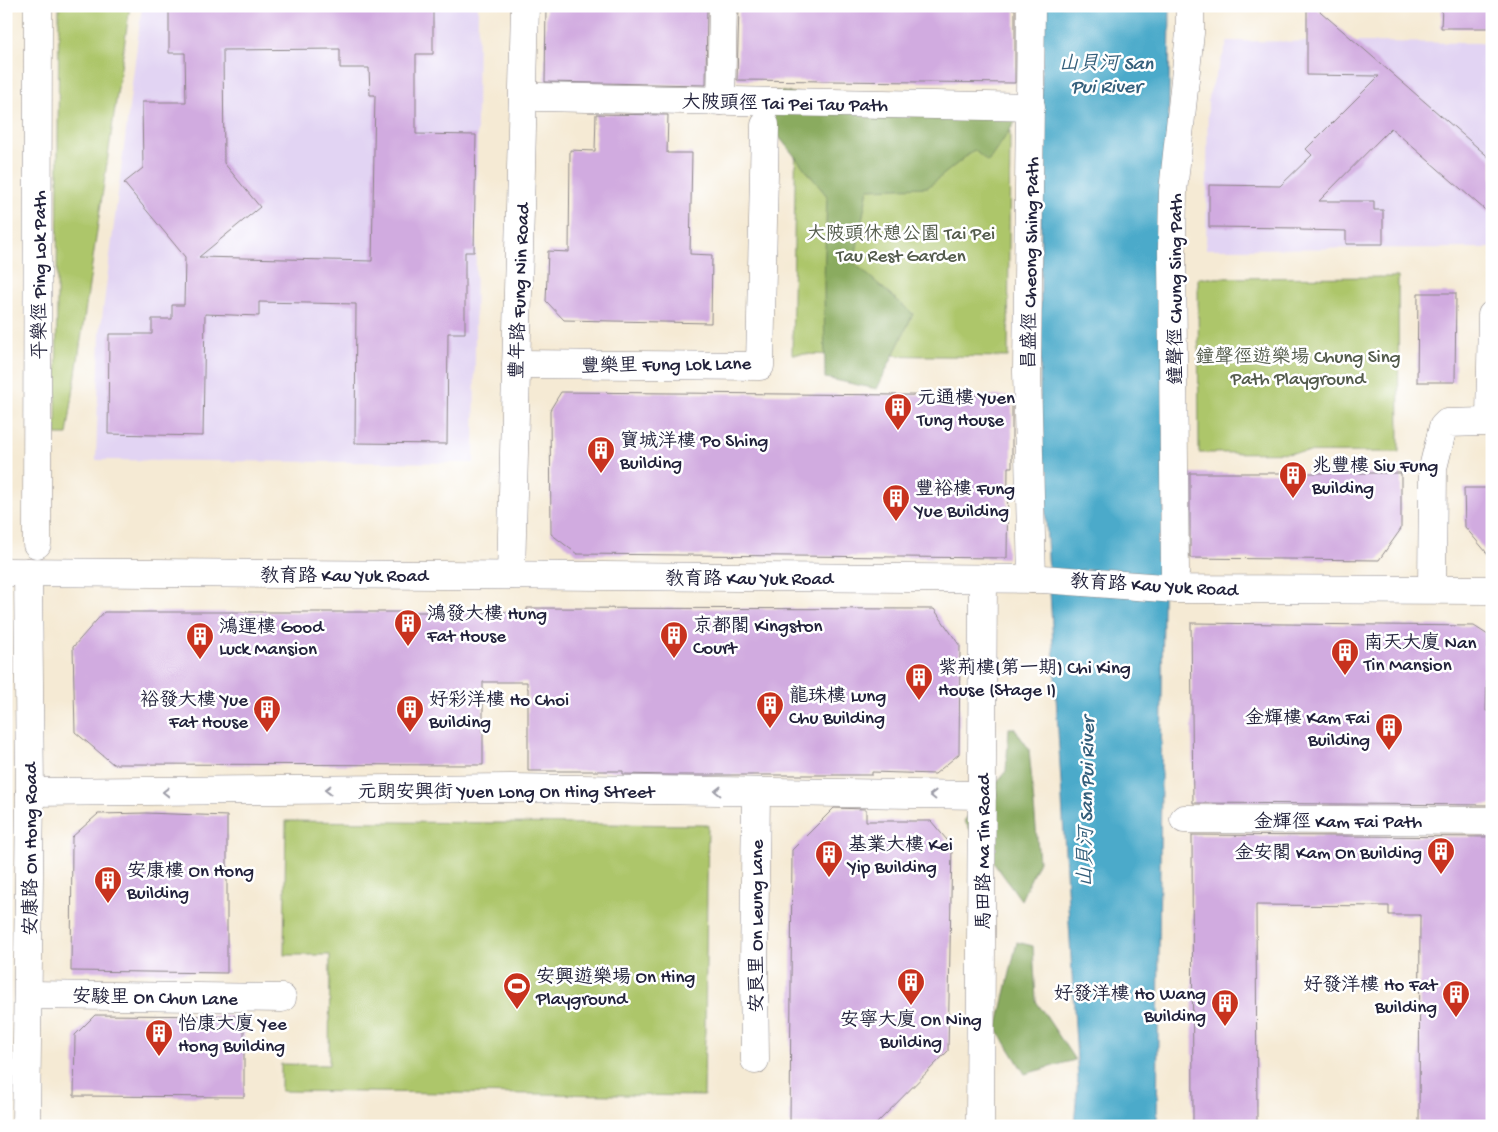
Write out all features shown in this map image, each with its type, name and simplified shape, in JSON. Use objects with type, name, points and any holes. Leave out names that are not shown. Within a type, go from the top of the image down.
[{"type":"street","name":"平樂徑 Ping Lok Path","points":[[37,544],[38,6]]},
{"type":"street","name":"豐年路 Fung Nin Road","points":[[511,575],[525,6]]},
{"type":"street","points":[[721,101],[723,6]]},
{"type":"street","name":"昌盛徑 Cheong Shing Path","points":[[1031,6],[1027,372],[1037,579]]},
{"type":"street","name":"鐘聲徑 Chung Sing Path","points":[[1166,580],[1173,191],[1190,33],[1190,6]]},
{"type":"street","name":"大陂頭徑 Tai Pei Tau Path","points":[[538,97],[1031,107]]},
{"type":"street","name":"豐樂里 Fung Lok Lane","points":[[516,364],[760,366],[765,126]]},
{"type":"street","points":[[1432,589],[1433,468],[1443,427],[1447,423],[1484,422],[1490,418],[1492,315]]},
{"type":"street","name":"教育路 Kau Yuk Road","points":[[17,572],[1166,580],[1176,589],[1492,590]]},
{"type":"street","name":"安康路 On Hong Road","points":[[17,572],[30,792],[28,1096],[26,1126]]},
{"type":"street","name":"馬田路 Ma Tin Road","points":[[980,1126],[983,578]]},
{"type":"street","name":"元朗安興街 Yuen Long On Hing Street","points":[[30,792],[511,788],[982,795]]},
{"type":"street","name":"安良里 On Leung Lane","points":[[755,1060],[756,792]]},
{"type":"street","name":"金輝徑 Kam Fai Path","points":[[1184,819],[1492,820]]},
{"type":"street","name":"安駿里 On Chun Lane","points":[[28,995],[282,998]]},
{"type":"shaded area","points":[[142,6],[478,6],[474,463],[96,460],[100,334]]},
{"type":"shaded area","points":[[1228,41],[1492,43],[1492,248],[1206,249],[1208,97]]},
{"type":"green space","points":[[59,6],[130,6],[67,435],[56,435]]},
{"type":"green space","points":[[775,91],[1018,118],[988,162],[974,150],[928,187],[868,189],[854,263],[913,314],[877,389],[825,378],[824,280],[827,196],[766,121]]},
{"type":"green space","name":"大陂頭休憩公園 Tai Pei Tau Rest Garden","points":[[796,127],[1010,131],[1008,357],[792,354]]},
{"type":"green space","name":"鐘聲徑遊樂場 Chung Sing Path Playground","points":[[1398,277],[1399,452],[1199,453],[1198,278]]},
{"type":"green space","points":[[1009,728],[1014,728],[1029,749],[1039,861],[1021,900],[964,821],[1006,771]]},
{"type":"green space","name":"安興遊樂場 On Hing Playground","points":[[286,821],[708,825],[704,1096],[281,1091],[281,1064],[329,1065],[330,955],[284,955]]},
{"type":"green space","points":[[1017,942],[1033,946],[1036,1001],[1075,1060],[1025,1074],[997,1029]]},
{"type":"water","name":"山貝河 San Pui River","points":[[1042,6],[1170,6],[1157,1126],[1074,1126],[1078,1079],[1040,417]]},
{"type":"building","points":[[169,6],[433,6],[433,54],[416,54],[416,134],[476,135],[474,252],[465,252],[465,333],[448,333],[447,444],[355,443],[356,304],[259,302],[259,316],[205,314],[203,436],[108,434],[109,334],[152,334],[152,319],[172,319],[172,305],[184,305],[185,257],[124,183],[143,168],[142,102],[186,102],[185,53],[169,53]],"holes":[[[340,49],[340,68],[369,68],[370,95],[375,95],[372,261],[199,257],[260,207],[224,163],[223,50]]]},
{"type":"building","points":[[546,6],[707,6],[706,85],[545,82]]},
{"type":"building","points":[[1307,6],[1314,6],[1492,160],[1492,216],[1391,128],[1319,201],[1374,201],[1374,210],[1383,210],[1383,244],[1346,244],[1346,231],[1300,230],[1300,228],[1209,227],[1209,185],[1280,186],[1312,155],[1306,149],[1379,76],[1307,75]]},
{"type":"building","points":[[1442,6],[1492,6],[1492,28],[1441,28]]},
{"type":"building","points":[[739,7],[1015,9],[1015,83],[737,80]]},
{"type":"building","points":[[596,114],[668,115],[667,153],[692,153],[690,254],[712,255],[711,323],[564,320],[546,301],[548,251],[569,252],[570,150],[595,151]]},
{"type":"building","points":[[1418,293],[1456,293],[1455,382],[1417,382]]},
{"type":"building","points":[[561,392],[1012,396],[1012,467],[1008,467],[1007,558],[577,554],[551,534],[550,410]]},
{"type":"building","name":"兆豐樓 Siu Fung Building","points":[[1190,473],[1401,473],[1401,529],[1379,560],[1190,558]]},
{"type":"building","points":[[1464,488],[1492,488],[1492,559],[1465,527]]},
{"type":"building","points":[[527,608],[934,609],[960,646],[959,754],[935,774],[872,772],[872,775],[670,775],[623,774],[623,771],[528,771],[527,682],[483,682],[483,765],[113,764],[75,732],[73,647],[104,612],[527,612]]},
{"type":"building","points":[[1191,623],[1474,626],[1488,635],[1486,711],[1492,711],[1492,805],[1193,803]]},
{"type":"building","points":[[834,808],[866,809],[866,821],[931,821],[952,846],[948,1051],[875,1125],[790,1124],[792,850]]},
{"type":"building","points":[[146,813],[227,816],[227,973],[71,971],[72,837],[98,814]]},
{"type":"building","points":[[1192,835],[1492,837],[1492,1126],[1419,1126],[1420,915],[1389,915],[1389,906],[1256,905],[1257,1126],[1193,1126]]},
{"type":"building","name":"怡康大廈 Yee Hong Building","points":[[95,1015],[244,1016],[244,1097],[74,1096],[75,1035]]},
{"type":"place","name":"元通樓 Yuen Tung House","points":[[898,431]]},
{"type":"place","name":"寶城洋樓 Po Shing Building","points":[[601,474]]},
{"type":"place","name":"兆豐樓 Siu Fung Building","points":[[1293,499]]},
{"type":"place","name":"豐裕樓 Fung Yue Building","points":[[896,522]]},
{"type":"place","name":"鴻發大樓 Hung Fat House","points":[[408,647]]},
{"type":"place","name":"京都閣 Kingston Court","points":[[674,659]]},
{"type":"place","name":"鴻運樓 Good Luck Mansion","points":[[200,660]]},
{"type":"place","name":"南天大廈 Nan Tin Mansion","points":[[1345,676]]},
{"type":"place","name":"紫荊樓(第一期) Chi King House (Stage I)","points":[[919,701]]},
{"type":"place","name":"龍珠樓 Lung Chu Building","points":[[770,729]]},
{"type":"place","name":"裕發大樓 Yue Fat House","points":[[267,733]]},
{"type":"place","name":"好彩洋樓 Ho Choi Building","points":[[410,733]]},
{"type":"place","name":"金輝樓 Kam Fai Building","points":[[1389,751]]},
{"type":"place","name":"金安閣 Kam On Building","points":[[1441,875]]},
{"type":"place","name":"基業大樓 Kei Yip Building","points":[[829,878]]},
{"type":"place","name":"安康樓 On Hong Building","points":[[108,904]]},
{"type":"place","name":"安寧大廈 On Ning Building","points":[[911,1006]]},
{"type":"place","name":"安興遊樂場 On Hing Playground","points":[[517,1010]]},
{"type":"place","name":"好發洋樓 Ho Fat Building","points":[[1456,1018]]},
{"type":"place","name":"好發洋樓 Ho Wang Building","points":[[1225,1027]]},
{"type":"place","name":"怡康大廈 Yee Hong Building","points":[[159,1057]]}]
